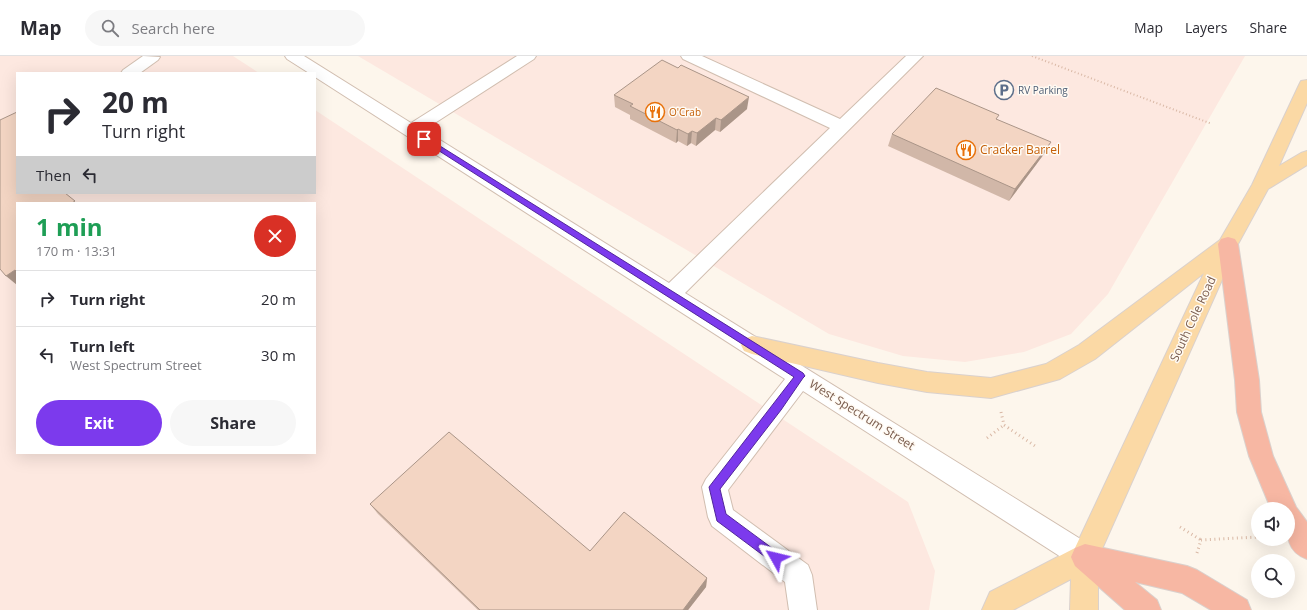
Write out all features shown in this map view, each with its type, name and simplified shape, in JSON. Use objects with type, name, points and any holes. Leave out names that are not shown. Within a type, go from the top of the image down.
[{"type":"highway","points":[[1228,244],[1247,380],[1249,412],[1261,456],[1281,502]]},
{"type":"highway","points":[[1295,527],[1307,546]]},
{"type":"highway","points":[[1085,557],[1147,610]]},
{"type":"highway","points":[[1085,557],[1187,580],[1237,610]]},
{"type":"main road","name":"South Cole Road","points":[[1084,610],[1085,557],[1228,244],[1261,185],[1307,85]]},
{"type":"main road","points":[[1261,185],[1307,157]]},
{"type":"main road","points":[[752,345],[885,375],[927,382],[991,388],[1052,372],[1087,352],[1228,244]]},
{"type":"main road","points":[[996,610],[1000,602],[1085,557]]},
{"type":"street","name":"West Spectrum Street","points":[[293,56],[1085,557]]},
{"type":"street","points":[[412,130],[528,56]]},
{"type":"street","points":[[689,56],[842,127]]},
{"type":"street","points":[[671,294],[914,56]]},
{"type":"street","points":[[130,72],[152,57]]},
{"type":"street","points":[[800,376],[778,407],[714,487],[721,517],[798,575],[803,610]]},
{"type":"path","points":[[1032,56],[1212,124]]},
{"type":"path","points":[[1001,410],[1004,425],[1035,446]]},
{"type":"path","points":[[987,438],[1004,425]]},
{"type":"path","points":[[1180,527],[1200,540],[1251,537]]},
{"type":"path","points":[[1196,557],[1200,540]]},
{"type":"shaded area","points":[[0,56],[233,56],[257,72],[16,72],[16,194],[316,194],[316,111],[908,502],[935,571],[929,610],[0,610]]},
{"type":"shaded area","points":[[358,56],[1245,56],[1108,294],[1071,334],[1024,352],[965,362],[903,356],[829,334]]},
{"type":"building","points":[[662,60],[678,68],[681,65],[749,97],[721,120],[716,118],[697,133],[692,131],[688,134],[630,106],[633,104],[614,95]]},
{"type":"building","name":"Cracker Barrel","points":[[936,88],[999,115],[996,119],[1051,142],[1015,189],[892,134]]},
{"type":"building","points":[[16,112],[16,194],[66,194],[75,201],[16,202],[16,271],[15,270],[6,276],[0,269],[0,120]]},
{"type":"building","points":[[449,432],[590,551],[624,512],[707,578],[683,610],[480,610],[370,504]]},
{"type":"place","name":"RV Parking","points":[[1004,90]]},
{"type":"place","name":"O'Crab","points":[[655,112]]},
{"type":"place","name":"Cracker Barrel","points":[[966,150]]},
{"type":"route","points":[[424,139],[800,376],[778,407],[714,487],[721,517],[776,558]]}]
